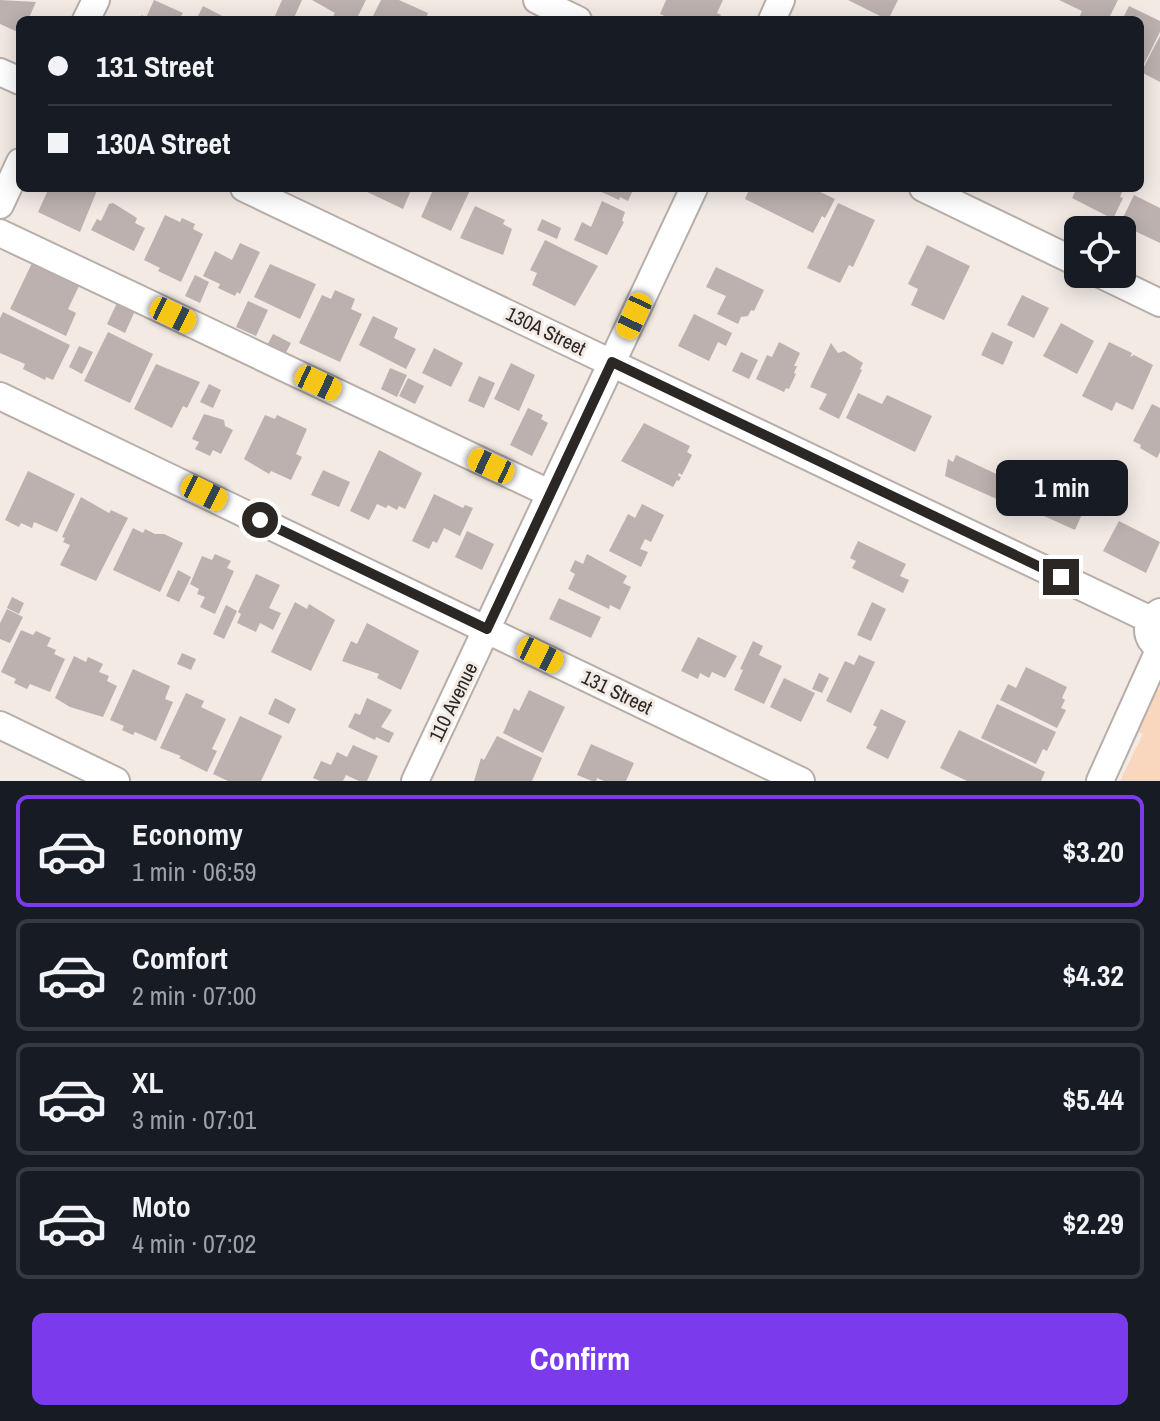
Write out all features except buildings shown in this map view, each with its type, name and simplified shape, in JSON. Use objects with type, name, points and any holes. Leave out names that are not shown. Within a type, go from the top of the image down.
[{"type":"street","points":[[537,0],[570,16]]},
{"type":"street","points":[[0,205],[16,171]]},
{"type":"street","name":"130A Street","points":[[252,192],[1155,616]]},
{"type":"street","name":"110 Avenue","points":[[415,781],[692,192]]},
{"type":"street","points":[[931,192],[1064,256]]},
{"type":"street","points":[[0,233],[549,493]]},
{"type":"street","points":[[1129,288],[1160,303]]},
{"type":"street","name":"131 Street","points":[[0,396],[801,781]]},
{"type":"street","points":[[1100,781],[1160,648],[1154,645],[1148,633],[1155,616]]},
{"type":"street","points":[[0,725],[116,781]]},
{"type":"shaded area","points":[[1160,688],[1160,781],[1120,781],[1143,734],[1138,732],[1155,691]]},
{"type":"route","points":[[260,520],[487,629],[612,362],[1061,577]]}]
